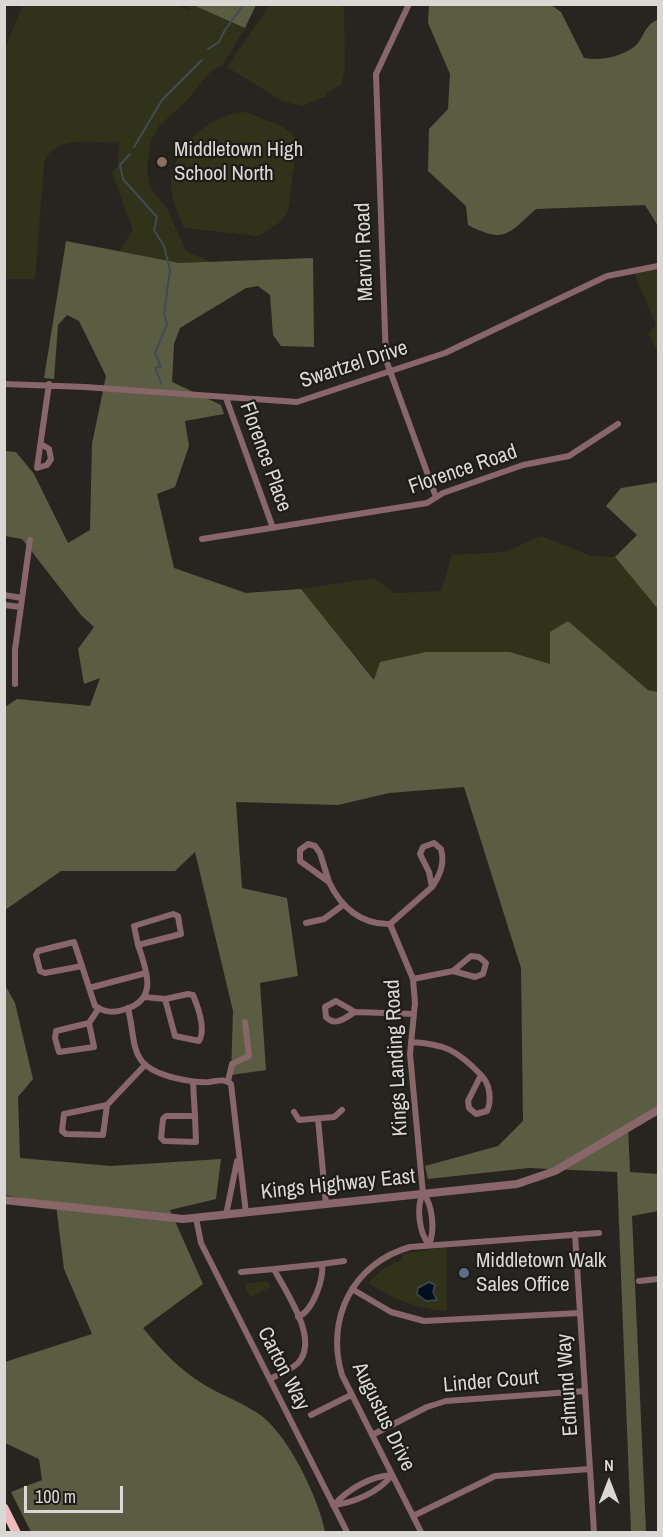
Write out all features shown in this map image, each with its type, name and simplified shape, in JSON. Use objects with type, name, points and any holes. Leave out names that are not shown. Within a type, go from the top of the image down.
[{"type":"highway","points":[[4,1508],[16,1533]]},
{"type":"street","name":"Marvin Road","points":[[409,4],[376,74],[385,352],[389,371],[436,496]]},
{"type":"street","name":"Swartzel Drive","points":[[4,384],[49,384],[297,402],[473,341],[607,276],[658,266]]},
{"type":"street","points":[[41,444],[49,384]]},
{"type":"street","name":"Florence Place","points":[[226,398],[273,528]]},
{"type":"street","name":"Florence Road","points":[[202,538],[427,503],[436,496],[523,465],[569,456],[618,424]]},
{"type":"street","points":[[15,684],[15,650],[30,540]]},
{"type":"street","points":[[4,595],[22,598]]},
{"type":"street","points":[[4,605],[21,607]]},
{"type":"street","points":[[329,882],[300,861],[299,854],[302,848],[312,844],[318,849],[329,882],[343,905],[365,920],[378,924],[390,924],[432,887],[440,874],[442,861],[439,846],[429,843],[423,847],[420,854],[429,872],[432,887]]},
{"type":"street","points":[[306,923],[324,919],[343,905]]},
{"type":"street","points":[[82,966],[42,973],[36,953],[74,942],[82,966],[88,988],[95,1006],[111,1012],[128,1008],[145,997],[148,989],[134,928],[136,924],[173,914],[178,916],[181,931],[178,935],[138,945]]},
{"type":"street","name":"Kings Landing Road","points":[[390,924],[412,979],[414,1014],[411,1042],[423,1194],[429,1200],[432,1237],[429,1244]]},
{"type":"street","points":[[412,979],[453,971],[479,976],[485,971],[486,963],[479,957],[471,956],[453,971]]},
{"type":"street","points":[[88,988],[146,973]]},
{"type":"street","points":[[145,997],[165,999],[193,995],[202,1028],[201,1039],[191,1040],[175,1036],[165,999]]},
{"type":"street","points":[[355,1012],[336,1000],[328,1003],[324,1012],[328,1020],[334,1022],[355,1012],[414,1014]]},
{"type":"street","points":[[89,1023],[94,1047],[59,1052],[55,1038],[56,1031],[89,1023],[99,1008]]},
{"type":"street","points":[[128,1008],[136,1052],[144,1066],[157,1073],[193,1082],[228,1081]]},
{"type":"street","points":[[245,1022],[249,1056],[232,1064],[228,1081],[246,1213]]},
{"type":"street","points":[[411,1042],[446,1046],[464,1058],[481,1075],[488,1087],[490,1103],[487,1111],[480,1114],[473,1112],[468,1105],[481,1075]]},
{"type":"street","points":[[107,1105],[103,1135],[66,1134],[62,1131],[64,1114],[107,1105],[144,1066]]},
{"type":"street","points":[[193,1082],[195,1116],[196,1142],[164,1141],[161,1138],[164,1117],[195,1116]]},
{"type":"street","points":[[294,1112],[299,1120],[334,1117],[342,1110]]},
{"type":"street","name":"Kings Highway East","points":[[4,1200],[155,1217],[196,1218],[517,1184],[543,1176],[658,1110]]},
{"type":"street","points":[[318,1119],[326,1205]]},
{"type":"street","points":[[225,1215],[238,1158]]},
{"type":"street","name":"Carton Way","points":[[196,1218],[201,1243],[347,1533]]},
{"type":"street","name":"Augustus Drive","points":[[421,1533],[351,1395],[339,1363],[336,1342],[342,1308],[352,1288],[382,1259],[403,1249],[429,1244],[599,1233]]},
{"type":"street","name":"Edmund Way","points":[[575,1234],[594,1533]]},
{"type":"street","points":[[241,1272],[344,1262]]},
{"type":"street","points":[[298,1317],[308,1310],[322,1275],[322,1264]]},
{"type":"street","points":[[270,1379],[294,1366],[304,1354],[306,1338],[274,1269]]},
{"type":"street","points":[[639,1281],[658,1279]]},
{"type":"street","points":[[352,1288],[391,1312],[424,1321],[450,1322],[580,1313]]},
{"type":"street","name":"Linder Court","points":[[372,1435],[427,1407],[446,1401],[585,1391]]},
{"type":"street","points":[[311,1415],[351,1395]]},
{"type":"street","points":[[413,1516],[495,1476],[590,1469]]},
{"type":"street","points":[[333,1505],[348,1504],[385,1485],[392,1475]]},
{"type":"street","points":[[333,1505],[344,1494],[370,1480],[379,1476],[392,1475]]},
{"type":"green space","points":[[176,4],[190,11],[185,5],[193,5],[245,28],[222,66],[213,69],[186,101],[159,126],[151,141],[147,167],[149,186],[168,210],[186,251],[214,263],[179,263],[119,252],[133,230],[112,173],[118,166],[119,140],[116,143],[74,142],[55,148],[48,155],[44,164],[35,279],[5,279],[5,48],[23,5]]},
{"type":"green space","points":[[256,4],[245,28],[193,5]]},
{"type":"green space","points":[[338,4],[344,7],[345,69],[341,84],[327,93],[326,97],[302,106],[282,101],[227,67],[270,5]]},
{"type":"green space","points":[[429,5],[551,5],[561,12],[584,58],[590,59],[610,57],[634,47],[647,28],[658,20],[658,226],[645,205],[536,209],[512,230],[498,235],[480,231],[468,225],[466,206],[428,171],[429,129],[448,109],[450,74],[428,23]]},
{"type":"green space","points":[[246,112],[283,127],[297,139],[288,212],[280,222],[259,236],[185,228],[178,215],[171,184],[177,159],[192,138],[211,123],[222,117]]},
{"type":"green space","points":[[66,241],[179,263],[313,258],[314,347],[281,346],[273,335],[270,295],[258,286],[246,288],[180,328],[174,344],[172,382],[221,405],[224,414],[185,421],[189,446],[175,487],[157,494],[174,568],[246,593],[301,589],[374,680],[380,662],[426,652],[510,652],[550,664],[550,632],[568,621],[648,690],[658,692],[658,1111],[628,1127],[630,1172],[658,1174],[658,1211],[632,1216],[646,1532],[631,1532],[617,1172],[529,1168],[428,1179],[425,1166],[498,1146],[523,1121],[521,968],[464,787],[389,793],[338,805],[236,802],[242,888],[287,898],[298,976],[260,983],[266,1070],[231,1075],[233,1011],[195,852],[175,871],[61,871],[5,910],[5,707],[17,699],[90,706],[100,678],[84,684],[78,649],[94,627],[81,615],[22,539],[5,536],[5,451],[16,452],[34,474],[68,543],[90,530],[92,444],[106,376],[79,321],[67,315],[58,325],[54,379],[44,378]]},
{"type":"green space","points":[[658,270],[658,352],[648,334],[656,325],[634,273]]},
{"type":"green space","points":[[658,482],[658,609],[615,557],[637,535],[606,506],[621,488]]},
{"type":"green space","points":[[541,536],[591,556],[615,557],[658,609],[658,692],[648,690],[568,621],[550,664],[510,652],[375,680],[301,589],[374,578],[394,593],[441,591],[452,555],[505,552]]},
{"type":"green space","points":[[4,983],[15,1003],[33,1079],[18,1097],[20,1158],[111,1166],[221,1159],[216,1199],[170,1210],[203,1284],[143,1328],[178,1366],[210,1388],[256,1412],[273,1427],[302,1470],[317,1503],[325,1532],[31,1532],[11,1492],[42,1480],[39,1459],[5,1443],[5,1362],[92,1334],[64,1269],[56,1205],[5,1195]]},
{"type":"green space","points":[[447,1247],[447,1311],[406,1302],[368,1283],[383,1269],[403,1259],[402,1254]]},
{"type":"green space","points":[[267,1281],[270,1287],[250,1297],[244,1284]]},
{"type":"water","points":[[429,1282],[435,1285],[433,1292],[437,1300],[426,1301],[417,1294],[418,1288]]},
{"type":"waterway","points":[[208,49],[219,42],[244,4]]},
{"type":"waterway","points":[[134,147],[162,100],[202,60]]},
{"type":"waterway","points":[[130,154],[120,165],[123,179],[157,217],[154,230],[164,246],[170,270],[164,314],[167,324],[155,353],[161,367],[155,368],[161,383]]},
{"type":"place","name":"Middletown High School North","points":[[162,162]]},
{"type":"place","name":"Middletown Walk Sales Office","points":[[464,1273]]}]
